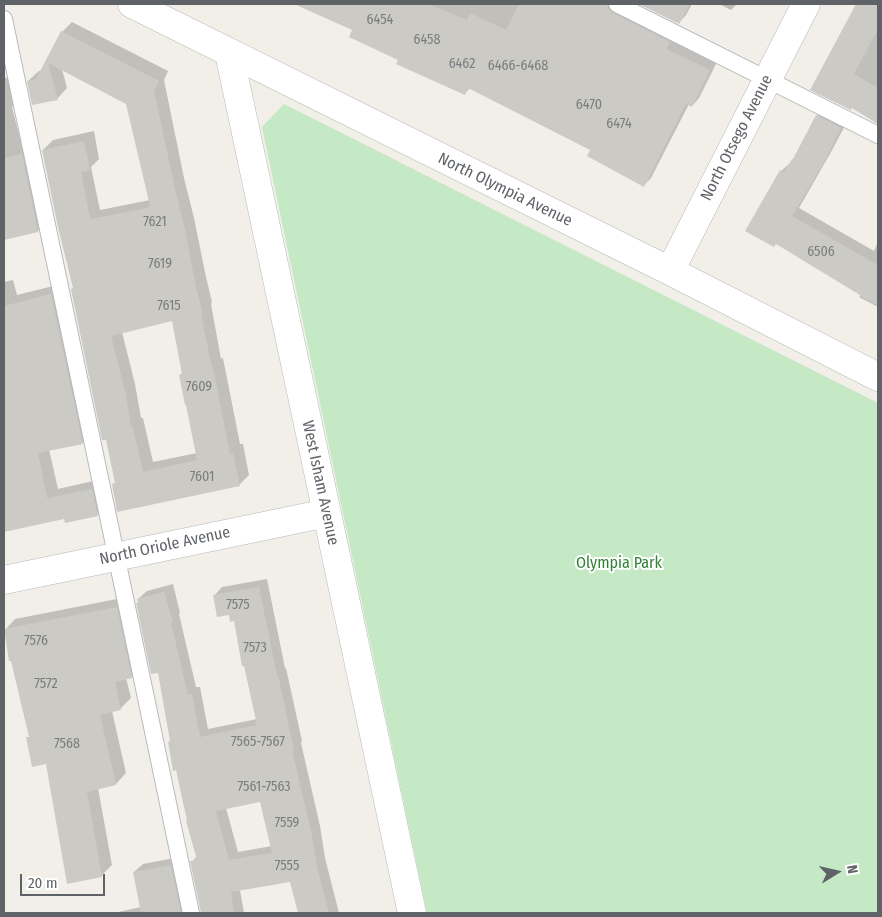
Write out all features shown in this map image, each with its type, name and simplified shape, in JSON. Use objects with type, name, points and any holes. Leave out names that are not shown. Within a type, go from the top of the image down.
[{"type":"street","name":"North Olympia Avenue","points":[[132,4],[878,377]]},
{"type":"street","name":"North Otsego Avenue","points":[[670,272],[806,4]]},
{"type":"street","name":"West Isham Avenue","points":[[228,53],[412,913]]},
{"type":"street","name":"North Oriole Avenue","points":[[4,580],[327,513]]},
{"type":"lane","points":[[617,4],[878,135]]},
{"type":"lane","points":[[4,19],[191,913]]},
{"type":"green space","name":"Olympia Park","points":[[284,104],[878,403],[878,913],[427,913],[262,127]]},
{"type":"building","points":[[294,4],[429,4],[467,20],[470,13],[506,30],[519,4],[607,4],[608,9],[613,13],[670,42],[666,49],[710,70],[692,107],[686,104],[644,187],[587,156],[590,150],[468,88],[465,95],[396,64],[398,60],[349,37],[352,30]]},
{"type":"building","points":[[639,4],[690,4],[679,24]]},
{"type":"building","points":[[856,4],[878,4],[878,29],[854,74],[878,88],[878,124],[852,108],[851,110],[810,90]]},
{"type":"building","points":[[61,31],[159,81],[154,91],[203,314],[201,314],[230,454],[233,453],[240,486],[117,512],[112,484],[115,483],[106,440],[102,440],[71,289],[73,288],[42,150],[84,141],[90,170],[81,172],[90,219],[148,208],[150,206],[126,104],[48,63],[58,100],[32,105],[27,81],[36,79]],"holes":[[[172,321],[182,374],[179,375],[197,460],[143,472],[111,336]]]},
{"type":"building","points":[[816,115],[841,128],[824,162],[792,216],[878,265],[878,306],[776,244],[774,247],[745,231],[780,170],[784,173],[793,159]]},
{"type":"building","points":[[22,154],[38,232],[4,240],[4,158]]},
{"type":"building","points":[[51,294],[83,444],[38,453],[47,498],[92,489],[98,516],[65,523],[64,519],[4,532],[4,306]]},
{"type":"building","points":[[259,587],[294,751],[292,751],[329,913],[298,913],[290,882],[231,892],[234,913],[201,913],[190,861],[197,860],[186,821],[176,770],[173,771],[168,742],[170,741],[158,673],[151,674],[136,603],[138,603],[137,599],[164,592],[173,622],[171,623],[188,695],[192,694],[200,737],[257,725],[244,666],[242,666],[234,621],[230,622],[229,615],[217,617],[213,595]],"holes":[[[260,802],[272,853],[229,860],[216,811]]]},
{"type":"building","points":[[117,607],[132,678],[115,682],[121,710],[100,715],[116,785],[87,792],[102,877],[67,884],[46,764],[32,767],[26,737],[29,737],[11,661],[9,661],[4,629]]},
{"type":"building","points":[[171,865],[181,913],[141,913],[133,872]]}]
